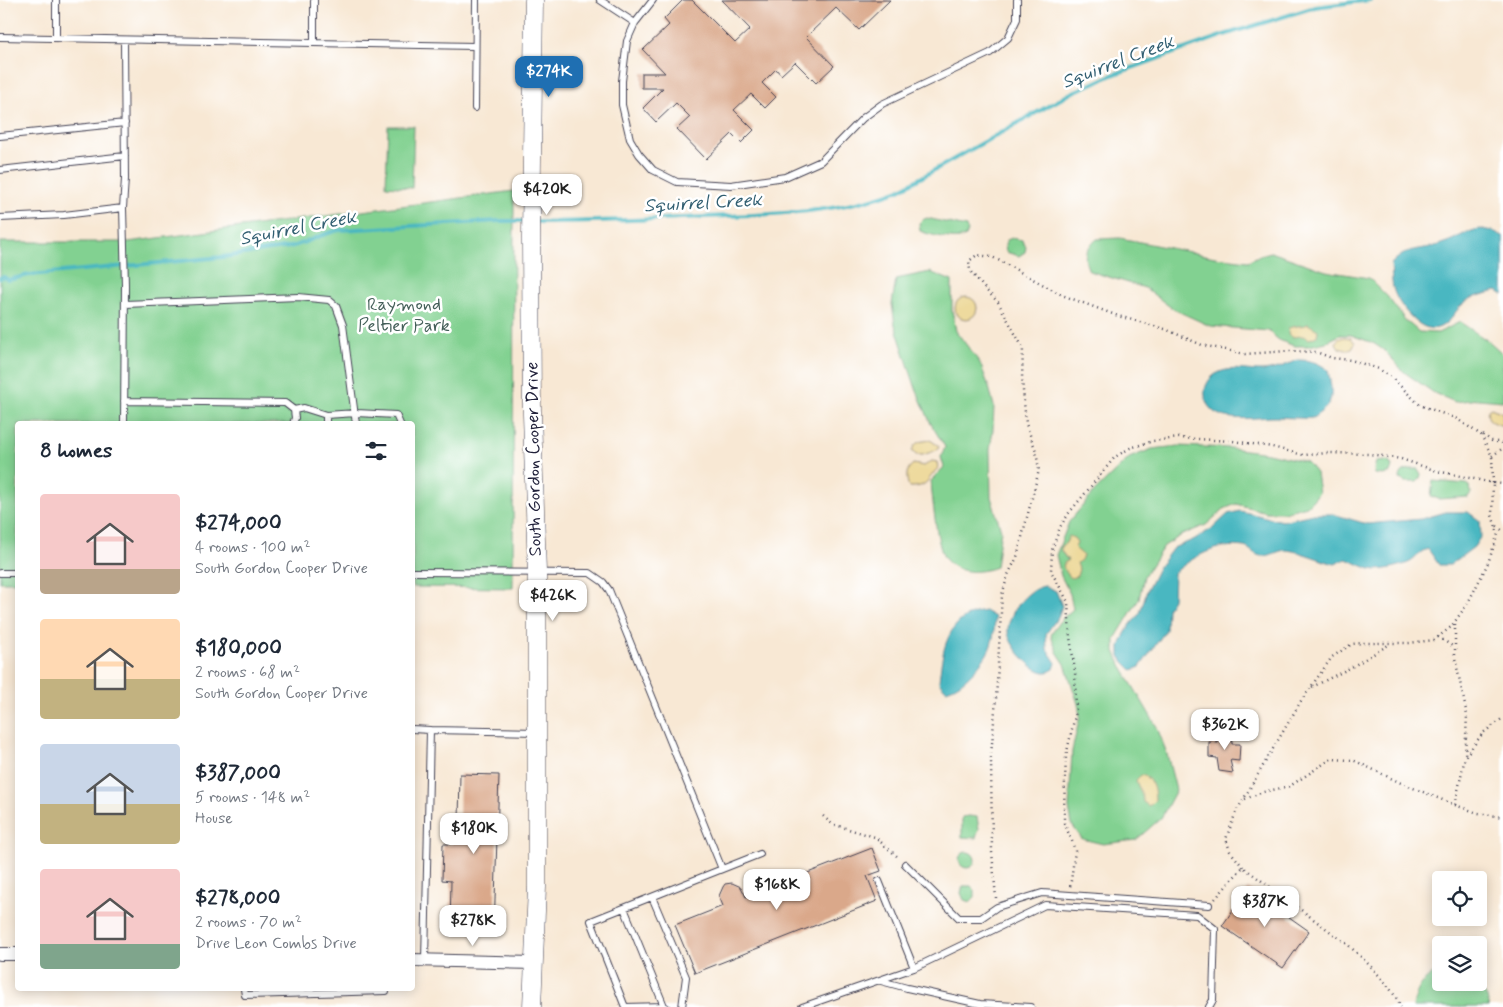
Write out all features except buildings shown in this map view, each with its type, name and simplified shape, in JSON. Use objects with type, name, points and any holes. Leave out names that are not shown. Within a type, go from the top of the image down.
[{"type":"main road","name":"South Gordon Cooper Drive","points":[[532,1007],[537,887],[537,572],[532,414],[531,237],[534,0]]},
{"type":"street","points":[[0,954],[15,954]]},
{"type":"street","points":[[419,960],[534,962]]},
{"type":"lane","points":[[56,0],[56,38]]},
{"type":"lane","points":[[314,0],[314,44]]},
{"type":"lane","points":[[475,108],[474,46],[476,0]]},
{"type":"lane","points":[[600,0],[635,23]]},
{"type":"lane","points":[[653,0],[635,23],[627,41],[622,81],[622,105],[630,139],[639,154],[653,170],[677,182],[731,185],[785,177],[821,161],[863,118],[882,104],[990,53],[1008,38],[1017,19],[1017,0]]},
{"type":"lane","points":[[0,37],[474,46]]},
{"type":"lane","points":[[124,40],[124,421]]},
{"type":"lane","points":[[0,136],[125,123]]},
{"type":"lane","points":[[0,170],[125,156]]},
{"type":"lane","points":[[0,218],[64,215],[123,208]]},
{"type":"lane","points":[[125,304],[298,297],[329,300],[336,306],[343,325],[356,421]]},
{"type":"lane","points":[[124,401],[285,404],[294,410],[304,408],[326,415],[356,413],[396,415],[399,421]]},
{"type":"lane","points":[[294,410],[294,421]]},
{"type":"lane","points":[[326,415],[326,421]]},
{"type":"lane","points":[[415,572],[590,572],[603,582],[609,590],[722,869]]},
{"type":"lane","points":[[0,573],[15,573]]},
{"type":"lane","points":[[415,729],[537,732]]},
{"type":"lane","points":[[419,960],[430,730]]},
{"type":"lane","points":[[624,908],[665,1006],[625,1007],[591,921],[760,854]]},
{"type":"lane","points":[[905,864],[959,918],[981,918],[997,907],[1042,893],[1209,905]]},
{"type":"lane","points":[[879,881],[914,968]]},
{"type":"lane","points":[[652,897],[686,977],[682,1007]]},
{"type":"lane","points":[[802,1007],[914,968],[1045,906],[1197,915],[1215,928],[1213,1000],[1209,1007]]},
{"type":"lane","points":[[881,981],[980,1004],[1031,1007]]},
{"type":"lane","points":[[244,991],[245,996],[386,991]]},
{"type":"path","points":[[997,907],[992,852],[991,755],[1002,595],[1008,575],[1017,557],[1038,470],[1036,451],[1026,424],[1022,379],[1023,348],[998,302],[970,271],[969,261],[977,255],[992,257],[1036,279],[1062,295],[1118,316],[1165,329],[1202,345],[1245,354],[1288,351],[1316,352],[1332,358],[1351,360],[1379,370],[1392,378],[1420,405],[1457,419],[1492,441],[1503,443]]},
{"type":"path","points":[[1401,1007],[1389,988],[1347,944],[1243,867],[1230,850],[1226,839],[1236,812],[1310,688],[1332,657],[1342,649],[1358,644],[1434,640],[1455,622],[1468,603],[1488,563],[1498,534],[1492,515],[1492,456],[1481,435]]},
{"type":"path","points":[[1070,894],[1075,851],[1064,823],[1064,806],[1066,756],[1076,711],[1075,671],[1070,637],[1068,602],[1051,571],[1052,550],[1060,528],[1069,513],[1115,457],[1130,448],[1153,441],[1178,438],[1233,441],[1272,447],[1303,455],[1328,453],[1370,454],[1401,459],[1437,471],[1503,484]]},
{"type":"path","points":[[1492,456],[1503,448]]},
{"type":"path","points":[[1495,524],[1503,531]]},
{"type":"path","points":[[1455,622],[1454,658],[1468,715],[1465,757],[1455,805]]},
{"type":"path","points":[[1438,637],[1454,647]]},
{"type":"path","points":[[1310,688],[1350,668],[1391,643]]},
{"type":"path","points":[[1465,757],[1483,733],[1503,718]]},
{"type":"path","points":[[1244,800],[1263,792],[1290,786],[1331,759],[1353,760],[1400,783],[1455,805],[1478,813],[1503,817]]},
{"type":"path","points":[[823,816],[832,824],[875,837],[905,864]]},
{"type":"path","points":[[1209,905],[1243,867]]},
{"type":"green space","points":[[388,126],[414,126],[412,188],[386,186]]},
{"type":"green space","name":"Raymond Peltier Park","points":[[514,191],[513,588],[415,587],[415,421],[15,421],[15,582],[0,582],[0,242],[128,242]]},
{"type":"green space","points":[[927,218],[966,227],[968,231],[966,236],[962,238],[951,238],[920,231],[919,223]]},
{"type":"green space","points":[[1012,238],[1022,240],[1026,247],[1025,252],[1019,256],[1006,252],[1005,244],[1007,240]]},
{"type":"green space","points":[[1120,238],[1215,257],[1248,261],[1271,252],[1326,271],[1369,278],[1387,296],[1405,320],[1419,332],[1438,333],[1460,322],[1491,343],[1503,354],[1503,401],[1478,399],[1455,402],[1434,393],[1404,372],[1385,351],[1373,343],[1351,335],[1340,335],[1326,342],[1309,346],[1294,346],[1279,340],[1268,331],[1210,326],[1173,309],[1145,288],[1089,271],[1085,257],[1087,250],[1093,243],[1097,239]]},
{"type":"green space","points":[[930,272],[952,281],[952,310],[956,331],[980,363],[994,406],[990,450],[991,497],[1001,530],[996,567],[982,571],[967,571],[954,567],[941,551],[935,520],[931,481],[944,467],[941,457],[945,447],[931,424],[916,389],[895,325],[892,304],[896,279]]},
{"type":"green space","points":[[1178,446],[1230,448],[1268,453],[1307,462],[1316,473],[1319,493],[1307,506],[1284,512],[1266,512],[1236,504],[1224,509],[1206,525],[1182,535],[1164,546],[1144,576],[1139,599],[1115,639],[1115,651],[1123,669],[1157,727],[1167,754],[1176,790],[1161,818],[1136,840],[1103,844],[1082,839],[1072,825],[1069,808],[1072,751],[1080,716],[1065,664],[1057,652],[1051,635],[1059,622],[1073,609],[1070,594],[1061,576],[1056,555],[1069,522],[1095,491],[1129,458],[1152,449]],"holes":[[[1066,543],[1074,548],[1077,563],[1068,561],[1061,551]]]},
{"type":"green space","points":[[1376,462],[1389,462],[1392,467],[1390,473],[1383,475],[1375,474]]},
{"type":"green space","points":[[1418,469],[1421,474],[1417,482],[1405,482],[1400,479],[1403,471]]},
{"type":"green space","points":[[1433,481],[1467,484],[1470,486],[1471,493],[1468,497],[1438,499],[1431,496]]},
{"type":"green space","points":[[962,817],[977,817],[979,829],[976,838],[962,837]]},
{"type":"green space","points":[[964,852],[970,852],[975,857],[973,866],[964,868],[959,863],[959,857]]},
{"type":"green space","points":[[963,886],[971,886],[975,890],[975,897],[970,902],[964,900],[961,893]]},
{"type":"green space","points":[[1432,976],[1432,991],[1483,991],[1487,997],[1489,1007],[1413,1007],[1419,989]]},
{"type":"sand","points":[[966,297],[974,300],[977,308],[974,316],[966,319],[958,316],[955,308],[958,300]]},
{"type":"sand","points":[[1308,324],[1318,330],[1317,336],[1309,339],[1303,336],[1292,337],[1288,334],[1289,328]]},
{"type":"sand","points":[[1344,337],[1351,338],[1355,343],[1352,348],[1346,350],[1339,348],[1336,343],[1338,339]]},
{"type":"sand","points":[[1491,408],[1503,413],[1503,426],[1489,419],[1487,414]]},
{"type":"sand","points":[[930,440],[939,446],[937,450],[923,455],[916,455],[912,451],[917,443]]},
{"type":"sand","points":[[932,461],[937,462],[938,468],[926,482],[920,486],[909,487],[907,475],[910,467],[913,464],[924,466]]},
{"type":"sand","points":[[1069,536],[1077,542],[1075,548],[1083,555],[1077,563],[1079,569],[1077,576],[1071,578],[1063,568],[1064,563],[1068,560],[1061,551],[1061,546],[1066,543]]},
{"type":"sand","points":[[1141,775],[1148,778],[1153,788],[1155,800],[1149,806],[1143,802],[1136,780]]},
{"type":"water","points":[[1480,229],[1493,231],[1503,236],[1503,295],[1497,291],[1468,300],[1460,306],[1448,322],[1440,327],[1433,329],[1419,324],[1406,311],[1394,291],[1391,264],[1410,251],[1436,246],[1470,231]]},
{"type":"water","points":[[1297,360],[1314,362],[1328,370],[1331,389],[1330,400],[1328,405],[1313,418],[1234,418],[1215,412],[1208,406],[1205,396],[1206,388],[1211,378],[1218,373],[1236,369],[1266,371]]},
{"type":"water","points":[[1240,511],[1282,521],[1313,514],[1333,514],[1367,524],[1421,519],[1446,512],[1468,512],[1480,521],[1481,536],[1474,547],[1450,565],[1439,565],[1428,549],[1407,564],[1379,570],[1368,568],[1346,559],[1335,564],[1287,550],[1264,556],[1244,547],[1234,546],[1206,552],[1174,573],[1173,599],[1167,609],[1166,630],[1140,667],[1132,670],[1120,656],[1120,646],[1127,629],[1140,613],[1147,590],[1158,568],[1173,548],[1193,540],[1213,528],[1228,514]]},
{"type":"water","points":[[1045,586],[1056,591],[1062,606],[1058,617],[1046,634],[1047,649],[1056,663],[1054,669],[1047,672],[1035,668],[1023,658],[1009,638],[1008,632],[1011,617],[1019,603],[1031,592]]},
{"type":"water","points":[[985,611],[995,617],[994,634],[990,648],[978,666],[966,679],[946,690],[939,682],[942,658],[949,636],[962,619]]},
{"type":"waterway","name":"Squirrel Creek","points":[[536,222],[764,215],[819,210],[873,199],[899,190],[1073,92],[1112,75],[1224,35],[1315,7],[1370,0]]},
{"type":"waterway","name":"Squirrel Creek","points":[[0,278],[4,277],[8,280],[29,275],[223,257],[290,247],[340,230],[527,221]]}]
